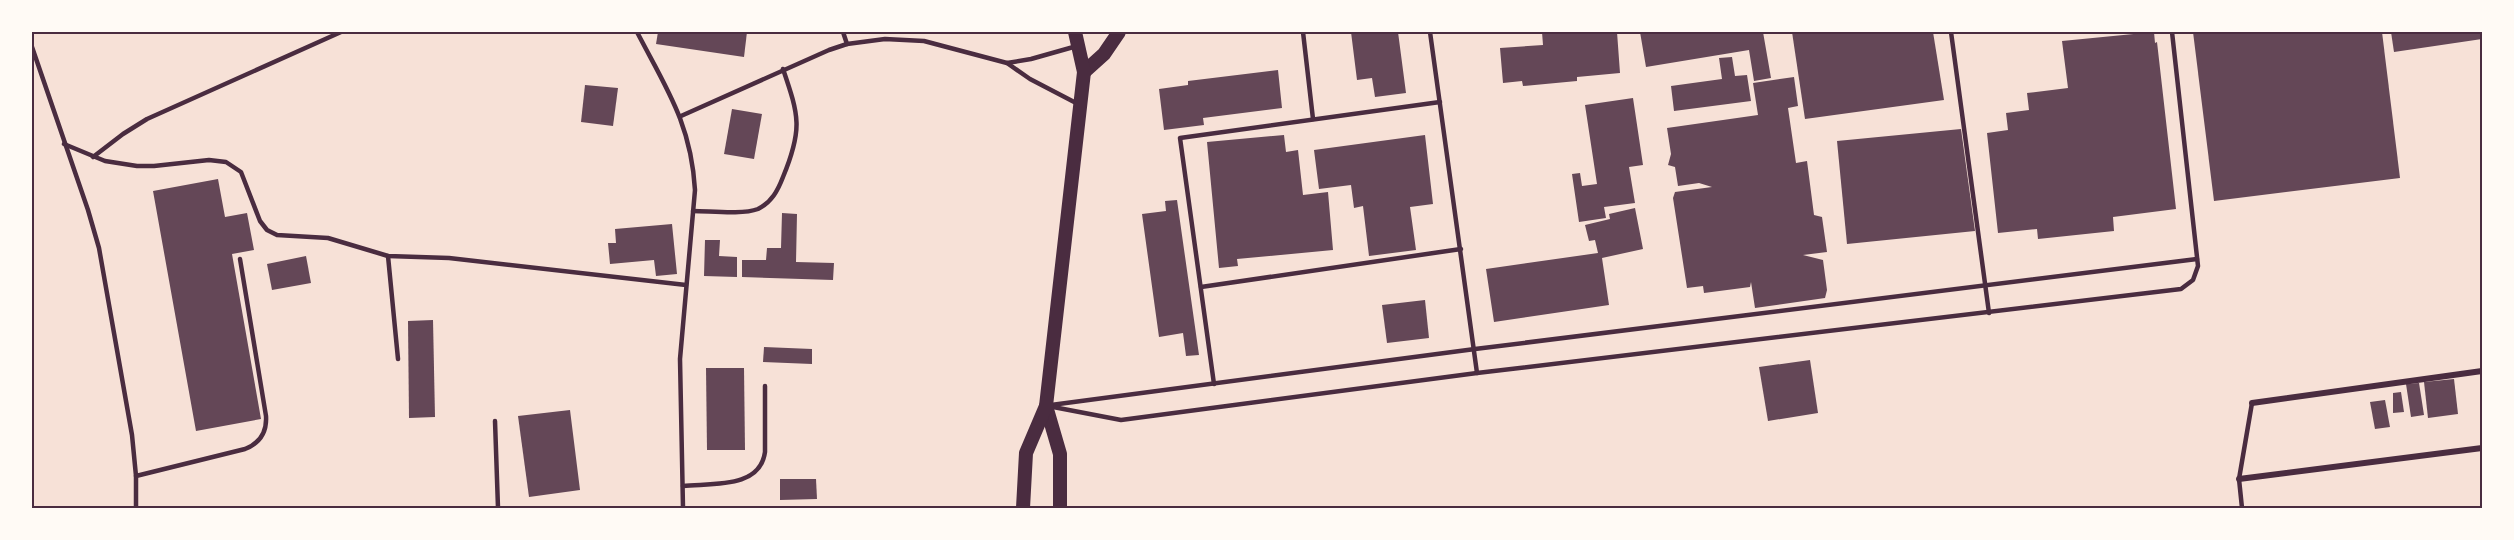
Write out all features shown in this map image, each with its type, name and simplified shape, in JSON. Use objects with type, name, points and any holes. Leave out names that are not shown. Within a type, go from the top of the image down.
[{"type":"main road","points":[[1023,508],[1026,453],[1046,406],[1084,72],[1075,32]]},
{"type":"main road","points":[[1084,72],[1104,54],[1119,32]]},
{"type":"main road","points":[[1046,406],[1060,454],[1060,508]]},
{"type":"street","points":[[2252,403],[2482,371]]},
{"type":"street","points":[[2239,479],[2482,448]]},
{"type":"lane","points":[[93,157],[147,119],[341,32]]},
{"type":"lane","points":[[637,32],[681,116],[693,166],[693,211],[680,359],[683,508]]},
{"type":"lane","points":[[843,32],[847,44]]},
{"type":"lane","points":[[1303,32],[1313,119]]},
{"type":"lane","points":[[1430,32],[1477,373]]},
{"type":"lane","points":[[1952,32],[1987,284],[1989,313]]},
{"type":"lane","points":[[1046,406],[1120,420],[1477,373],[2181,289],[2188,286],[2196,274],[2197,259],[2172,32]]},
{"type":"lane","points":[[681,116],[783,69],[847,44],[885,39],[924,41],[1007,63],[1054,93],[1080,105]]},
{"type":"lane","points":[[1007,63],[1077,46]]},
{"type":"lane","points":[[32,47],[88,210],[107,286],[132,435],[136,508]]},
{"type":"lane","points":[[693,211],[750,211],[766,204],[777,191],[794,151],[797,136],[796,106],[783,69]]},
{"type":"lane","points":[[1214,384],[1180,138],[1440,102]]},
{"type":"lane","points":[[64,144],[93,157],[137,166],[208,160],[226,162],[241,172],[260,221],[267,230],[288,238],[328,238],[387,256],[449,258],[686,285]]},
{"type":"lane","points":[[1201,286],[1461,249]]},
{"type":"lane","points":[[387,256],[398,359]]},
{"type":"lane","points":[[136,476],[245,449],[262,437],[266,416],[240,259]]},
{"type":"lane","points":[[1046,406],[1475,349],[2197,259]]},
{"type":"lane","points":[[682,486],[740,480],[758,471],[764,462],[765,452],[765,386]]},
{"type":"lane","points":[[2241,508],[2239,479],[2252,403]]},
{"type":"lane","points":[[495,421],[498,508]]},
{"type":"building","points":[[658,32],[747,32],[744,57],[656,44]]},
{"type":"building","points":[[1351,32],[1398,32],[1406,93],[1375,97],[1372,78],[1357,80]]},
{"type":"building","points":[[1542,32],[1617,32],[1620,73],[1577,77],[1577,81],[1523,86],[1522,81],[1503,83],[1500,48],[1543,45]]},
{"type":"building","points":[[1640,32],[1763,32],[1771,78],[1754,81],[1749,50],[1646,67]]},
{"type":"building","points":[[1792,32],[1933,32],[1944,100],[1805,119]]},
{"type":"building","points":[[2154,32],[2176,209],[2113,217],[2114,231],[2038,239],[2037,229],[1998,233],[1987,133],[2008,130],[2006,113],[2029,110],[2027,93],[2068,88],[2062,41]]},
{"type":"building","points":[[2193,32],[2382,32],[2400,178],[2214,201]]},
{"type":"building","points":[[2391,32],[2482,32],[2482,39],[2394,52]]},
{"type":"building","points":[[1732,57],[1735,76],[1747,75],[1751,101],[1674,111],[1671,86],[1722,79],[1719,58]]},
{"type":"building","points":[[1278,70],[1282,108],[1203,118],[1204,125],[1164,130],[1159,89],[1188,85],[1188,81]]},
{"type":"building","points":[[1794,77],[1798,106],[1788,108],[1796,163],[1807,161],[1814,215],[1822,217],[1827,252],[1803,255],[1823,260],[1827,290],[1825,298],[1755,308],[1751,282],[1750,287],[1704,293],[1703,286],[1687,288],[1673,198],[1675,192],[1712,187],[1699,183],[1678,186],[1675,167],[1668,165],[1671,154],[1667,128],[1758,115],[1753,83]]},
{"type":"building","points":[[585,85],[618,88],[613,126],[581,122]]},
{"type":"building","points":[[1633,98],[1643,165],[1629,167],[1635,203],[1604,207],[1606,218],[1579,222],[1572,174],[1580,173],[1582,186],[1597,184],[1585,105]]},
{"type":"building","points":[[732,109],[762,114],[754,159],[724,154]]},
{"type":"building","points":[[1961,129],[1975,231],[1847,244],[1837,141]]},
{"type":"building","points":[[1284,135],[1286,152],[1298,150],[1303,195],[1328,192],[1333,250],[1237,259],[1238,266],[1219,268],[1207,142]]},
{"type":"building","points":[[1425,135],[1433,204],[1410,207],[1416,250],[1369,256],[1363,206],[1354,208],[1351,185],[1319,189],[1314,150]]},
{"type":"building","points":[[218,179],[225,217],[247,213],[254,250],[232,254],[261,419],[196,431],[153,191]]},
{"type":"building","points":[[1177,200],[1199,355],[1186,356],[1183,333],[1159,337],[1142,214],[1166,211],[1165,201]]},
{"type":"building","points":[[1635,208],[1643,249],[1602,258],[1609,305],[1494,322],[1486,269],[1598,253],[1595,240],[1589,241],[1585,225],[1610,219],[1609,214]]},
{"type":"building","points":[[782,213],[797,214],[796,262],[834,263],[833,280],[742,277],[742,260],[766,260],[767,248],[781,248]]},
{"type":"building","points":[[672,224],[677,274],[656,276],[654,260],[610,264],[608,243],[616,243],[615,229]]},
{"type":"building","points":[[705,240],[720,240],[719,256],[737,257],[737,277],[704,276]]},
{"type":"building","points":[[306,256],[311,283],[272,290],[267,264]]},
{"type":"building","points":[[1425,300],[1429,338],[1387,343],[1382,305]]},
{"type":"building","points":[[433,320],[435,417],[409,418],[408,321]]},
{"type":"building","points":[[764,347],[812,349],[812,364],[763,362]]},
{"type":"building","points":[[1810,360],[1818,413],[1768,421],[1759,367]]},
{"type":"building","points":[[706,368],[744,368],[745,450],[707,450]]},
{"type":"building","points":[[2454,379],[2458,414],[2428,418],[2424,382]]},
{"type":"building","points":[[2419,383],[2424,415],[2411,417],[2406,384]]},
{"type":"building","points":[[2401,392],[2404,412],[2393,413],[2393,393]]},
{"type":"building","points":[[2385,400],[2390,427],[2375,429],[2370,402]]},
{"type":"building","points":[[570,410],[580,490],[529,497],[518,416]]},
{"type":"building","points":[[780,479],[816,479],[817,499],[780,500]]}]
